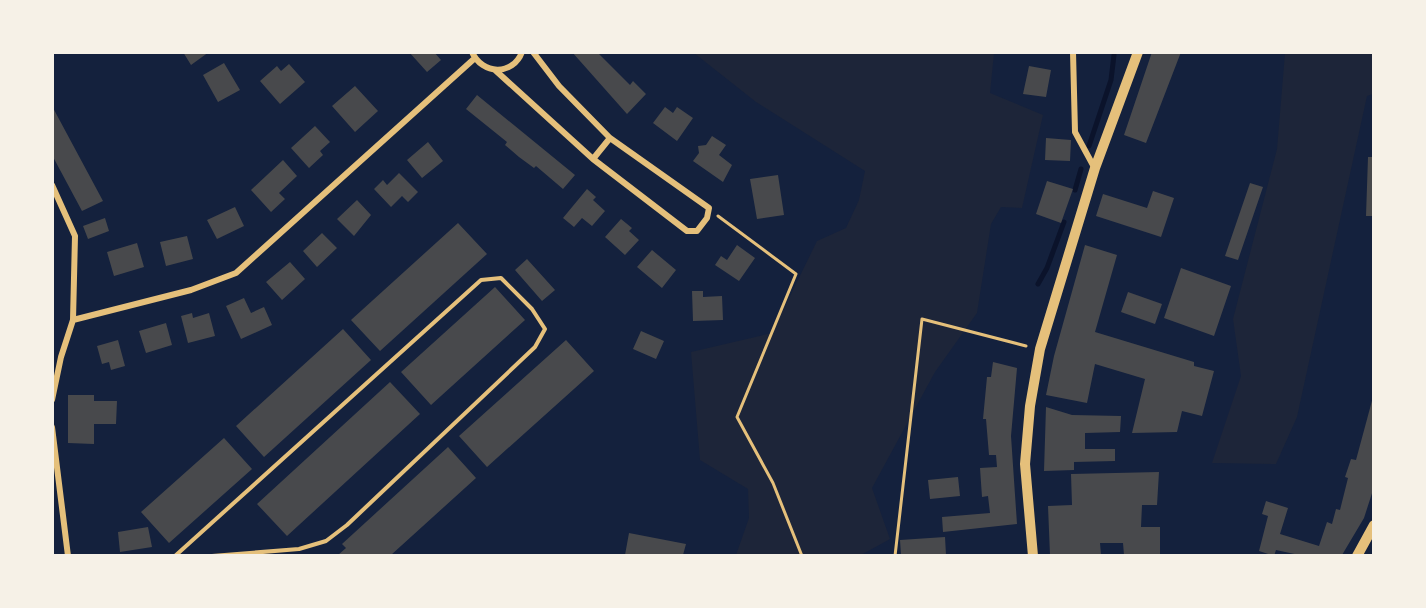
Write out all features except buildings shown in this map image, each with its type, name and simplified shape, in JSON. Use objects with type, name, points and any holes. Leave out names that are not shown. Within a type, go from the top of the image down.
[{"type":"main road","points":[[1033,555],[1025,464],[1030,406],[1040,349],[1095,168],[1138,52]]},
{"type":"main road","points":[[1357,555],[1374,525]]},
{"type":"street","points":[[495,70],[514,65],[522,52]]},
{"type":"street","points":[[74,320],[191,290],[236,273],[474,55],[487,68],[495,70],[593,159],[687,231],[697,231],[707,218],[709,208],[610,138],[559,86],[533,52]]},
{"type":"street","points":[[1073,52],[1075,132],[1095,168]]},
{"type":"street","points":[[593,159],[610,138]]},
{"type":"street","points":[[52,185],[75,236],[74,320],[61,357],[52,400]]},
{"type":"street","points":[[52,427],[68,555]]},
{"type":"lane","points":[[175,555],[481,280],[501,278],[532,309],[544,329],[536,347],[347,525],[326,542],[299,549],[212,555]]},
{"type":"path","points":[[709,208],[796,274],[736,417],[773,483],[802,555]]},
{"type":"path","points":[[895,555],[922,319],[1040,349]]},
{"type":"shaded area","points":[[694,53],[994,53],[990,93],[1043,115],[1022,208],[1001,207],[991,224],[977,313],[935,372],[872,488],[890,539],[861,555],[736,555],[749,518],[748,489],[700,460],[691,352],[772,333],[817,241],[846,228],[859,200],[865,171],[756,102]]},
{"type":"shaded area","points":[[1285,53],[1373,53],[1373,94],[1367,96],[1297,417],[1276,464],[1212,463],[1241,376],[1233,319],[1277,149]]},
{"type":"waterway","points":[[1089,146],[1111,80],[1114,55]]},
{"type":"waterway","points":[[1075,190],[1081,169]]},
{"type":"waterway","points":[[1038,284],[1047,268],[1064,222]]}]
